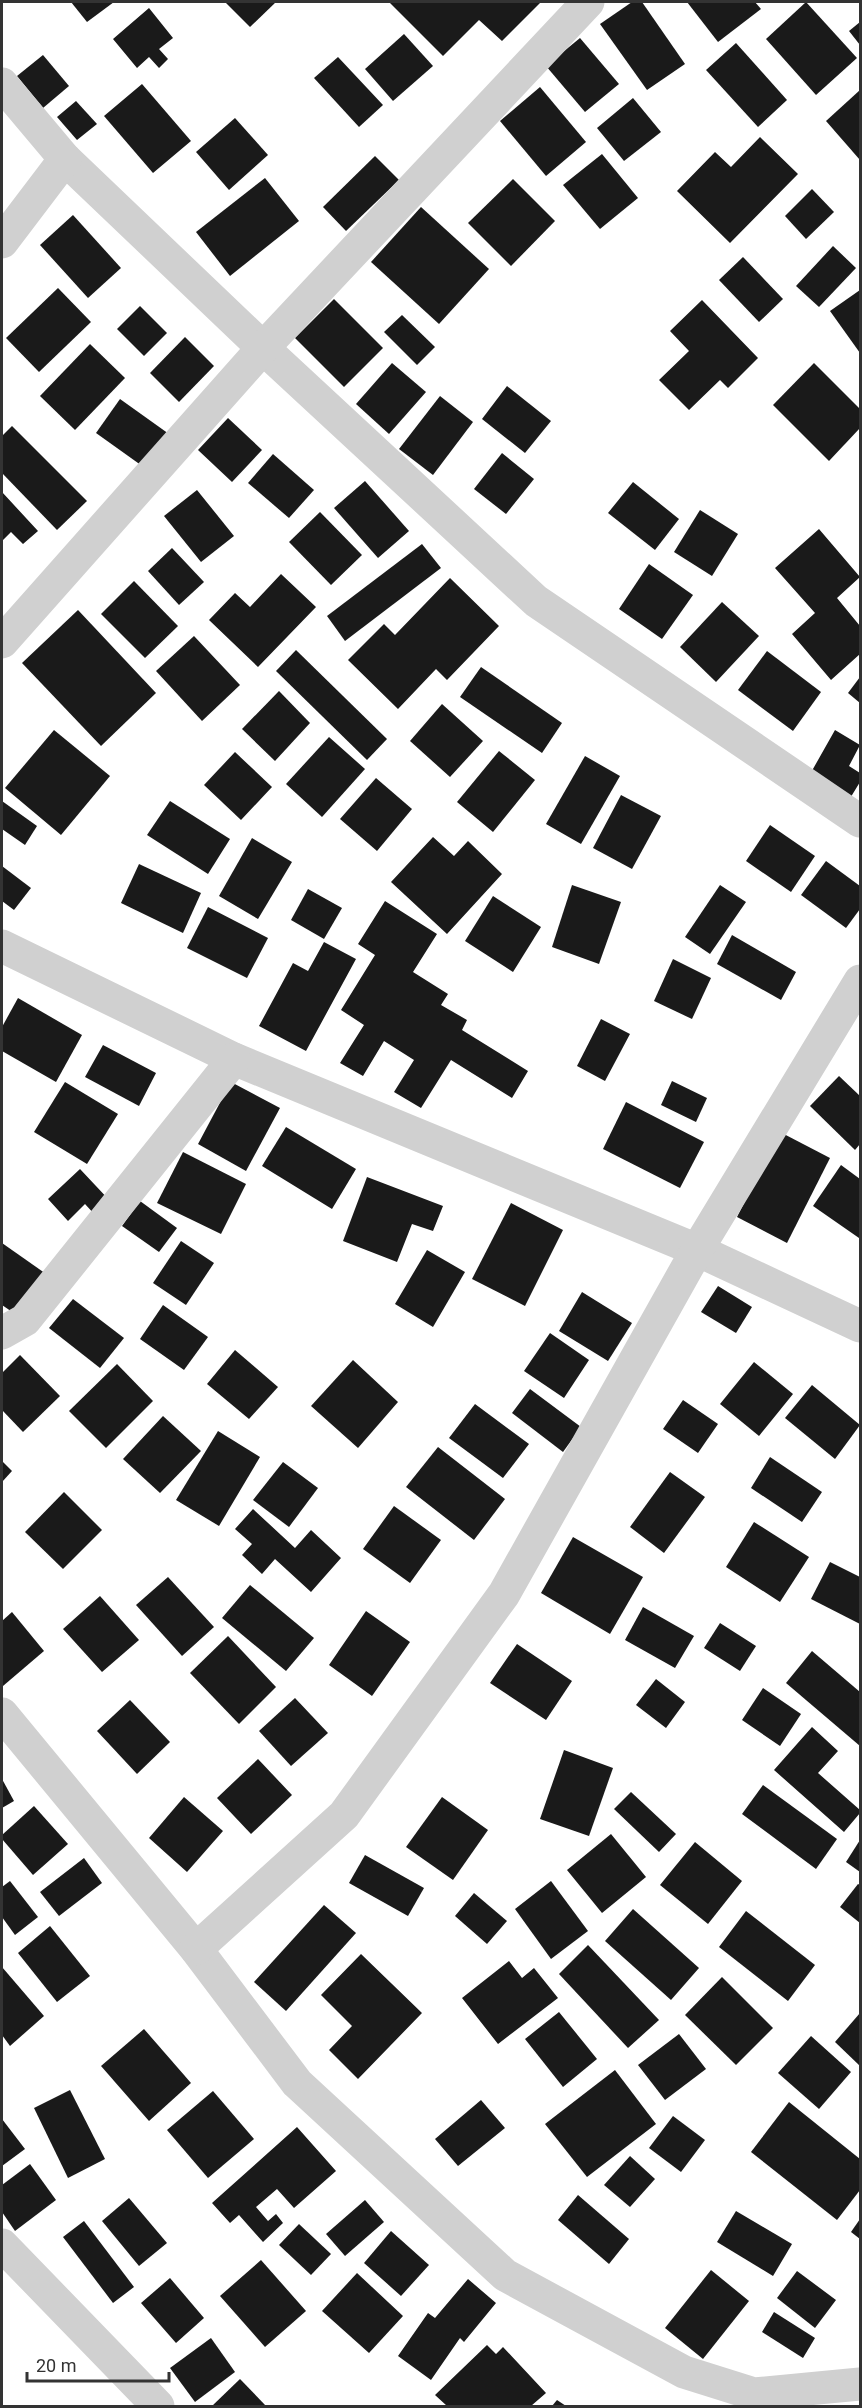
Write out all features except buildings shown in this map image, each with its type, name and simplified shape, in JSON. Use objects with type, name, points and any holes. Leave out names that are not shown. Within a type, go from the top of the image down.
[{"type":"street","points":[[2,642],[263,348],[588,2]]},
{"type":"street","points":[[2,84],[65,159],[263,348],[536,601],[861,821]]},
{"type":"street","points":[[2,242],[65,159]]},
{"type":"street","points":[[2,946],[234,1059],[697,1250],[861,1326]]},
{"type":"street","points":[[196,1949],[344,1815],[504,1594],[697,1250],[861,981]]},
{"type":"street","points":[[2,1333],[25,1320],[234,1059]]},
{"type":"street","points":[[2,1714],[196,1949],[297,2083],[505,2275],[684,2372],[754,2394],[861,2384]]},
{"type":"street","points":[[2,2245],[158,2406]]}]
